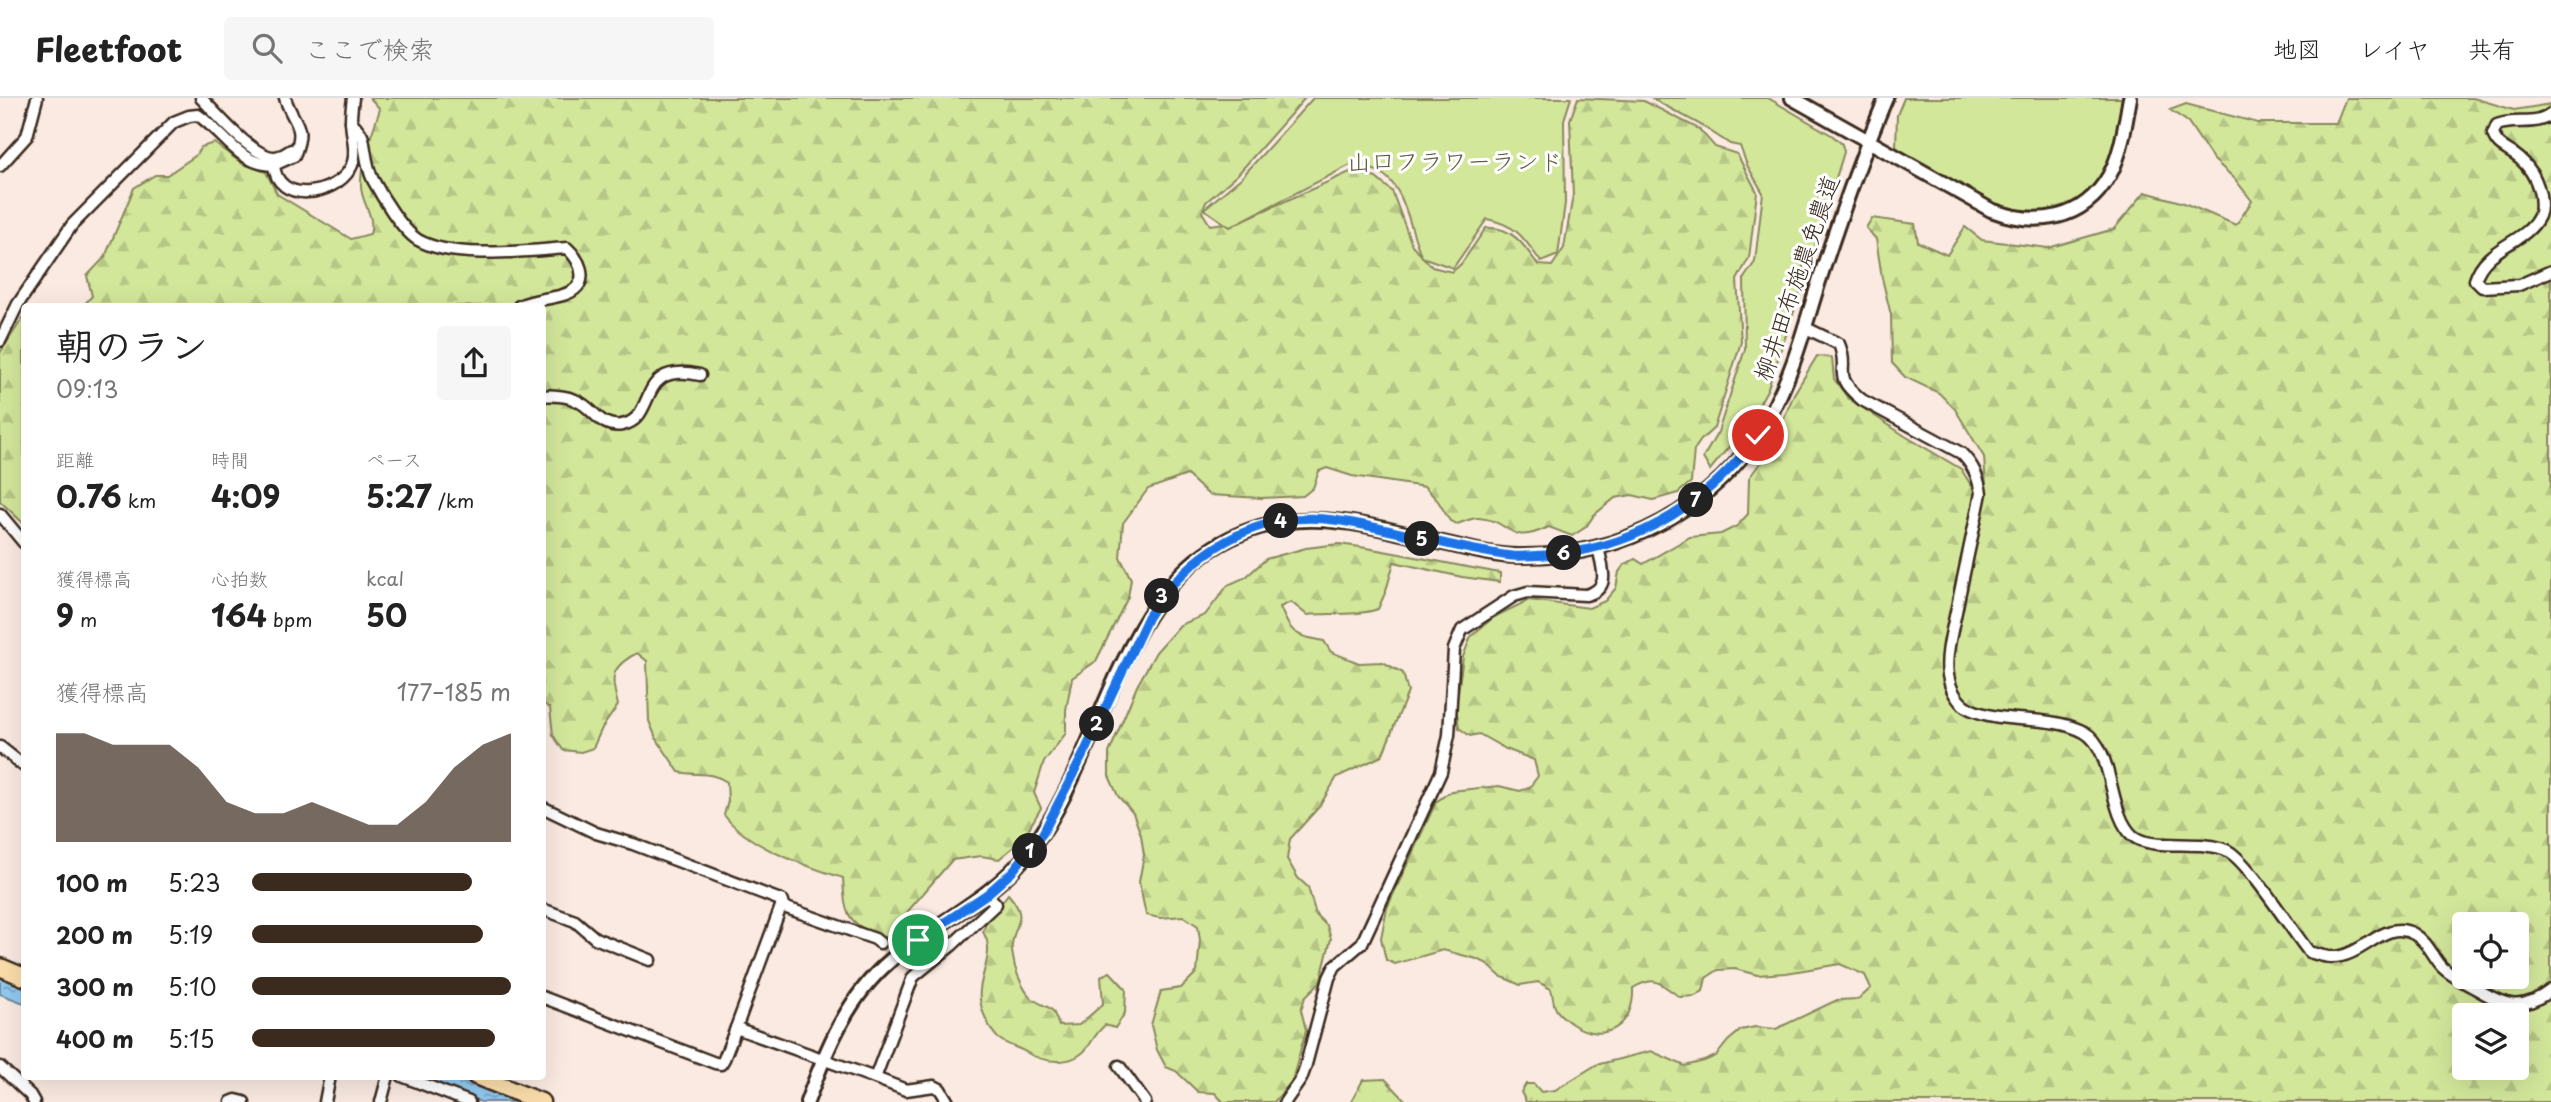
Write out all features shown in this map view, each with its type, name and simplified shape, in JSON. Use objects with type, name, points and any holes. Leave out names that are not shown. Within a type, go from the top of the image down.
[{"type":"main road","points":[[0,967],[21,976]]},
{"type":"main road","points":[[486,1080],[541,1102]]},
{"type":"street","points":[[0,166],[27,136],[37,98]]},
{"type":"street","points":[[201,98],[250,146],[266,156],[283,155],[298,146]]},
{"type":"street","points":[[0,341],[18,304],[72,225],[174,122],[198,116],[244,157],[260,163],[274,164],[294,156],[301,139],[285,98]]},
{"type":"street","points":[[274,164],[279,181],[286,188],[304,193],[333,185],[351,169],[355,158],[351,121],[353,98]]},
{"type":"street","points":[[1792,98],[1991,210],[2024,219],[2050,218],[2075,210],[2085,203],[2109,175],[2118,155],[2130,98]]},
{"type":"street","name":"柳井田布施農免農道","points":[[807,1102],[823,1059],[848,1010],[874,976],[918,940],[987,894],[1012,872],[1043,833],[1083,755],[1127,657],[1160,598],[1185,569],[1224,541],[1282,521],[1314,519],[1361,525],[1468,549],[1514,556],[1573,552],[1598,547],[1647,530],[1694,502],[1727,473],[1768,418],[1788,376],[1847,193],[1886,98]]},
{"type":"street","points":[[2551,114],[2538,121],[2509,120],[2497,125],[2493,134],[2496,143],[2517,156],[2530,169],[2538,183],[2542,205],[2534,224],[2485,261],[2475,280],[2483,287],[2519,285],[2551,271]]},
{"type":"street","points":[[351,121],[362,136],[373,179],[396,215],[417,239],[446,250],[505,252],[567,248],[577,258],[583,273],[580,283],[565,295],[526,303]]},
{"type":"street","points":[[1804,327],[1839,345],[1843,354],[1841,373],[1851,391],[1862,400],[1961,453],[1979,478],[1980,493],[1952,631],[1947,673],[1951,688],[1960,702],[1970,709],[1993,715],[2059,724],[2085,732],[2094,740],[2101,753],[2124,824],[2133,836],[2144,842],[2211,845],[2228,850],[2242,864],[2309,952],[2327,957],[2341,956],[2356,951],[2386,932],[2400,930],[2413,933],[2423,940],[2449,974],[2505,1005],[2525,1005],[2551,990]]},
{"type":"street","points":[[546,396],[576,400],[606,425],[623,425],[634,419],[643,408],[651,387],[657,380],[681,371],[700,375]]},
{"type":"street","points":[[0,514],[21,539]]},
{"type":"street","points":[[1285,1102],[1301,1079],[1305,1068],[1329,978],[1335,966],[1362,943],[1441,772],[1449,735],[1457,638],[1470,623],[1514,596],[1528,592],[1586,595],[1594,593],[1601,587],[1603,580],[1598,547]]},
{"type":"street","points":[[0,747],[21,764]]},
{"type":"street","points":[[546,809],[596,833],[633,844],[783,901],[721,1064],[546,999]]},
{"type":"street","points":[[875,1078],[915,969],[951,946],[996,904],[987,894]]},
{"type":"street","points":[[781,906],[880,943]]},
{"type":"street","points":[[546,910],[575,921],[595,938],[650,960]]},
{"type":"street","points":[[736,1028],[906,1090],[934,1086],[940,1088],[948,1102]]},
{"type":"street","points":[[1119,1066],[1145,1102]]},
{"type":"street","points":[[0,1067],[34,1102]]},
{"type":"street","points":[[325,1102],[329,1080]]},
{"type":"street","points":[[382,1102],[387,1080]]},
{"type":"street","points":[[412,1080],[469,1102]]},
{"type":"street","points":[[231,1102],[244,1102]]},
{"type":"green space","points":[[370,98],[1305,98],[1238,174],[1206,202],[1202,212],[1210,225],[1241,221],[1352,171],[1376,178],[1392,191],[1412,245],[1432,267],[1452,272],[1461,264],[1486,228],[1503,230],[1510,234],[1523,244],[1538,265],[1552,266],[1564,248],[1573,195],[1570,120],[1578,98],[1644,101],[1699,129],[1715,147],[1737,154],[1757,192],[1749,258],[1737,280],[1741,342],[1714,428],[1694,450],[1691,482],[1678,493],[1653,500],[1632,495],[1615,498],[1594,515],[1586,527],[1572,536],[1549,527],[1517,534],[1499,523],[1479,518],[1457,524],[1450,521],[1438,501],[1425,487],[1352,476],[1327,468],[1319,471],[1313,488],[1303,496],[1262,498],[1209,495],[1187,475],[1148,489],[1123,523],[1120,557],[1131,579],[1128,597],[1096,661],[1072,678],[1066,710],[1066,733],[1044,762],[1034,793],[1041,808],[1022,840],[999,859],[981,856],[952,860],[908,911],[899,930],[883,938],[862,928],[850,917],[843,878],[778,854],[735,827],[724,815],[728,801],[727,782],[710,775],[679,772],[656,738],[649,721],[647,661],[637,653],[621,664],[614,674],[618,705],[602,728],[593,748],[581,752],[563,750],[553,735],[550,708],[546,706],[546,303],[86,303],[92,296],[87,276],[105,257],[134,188],[155,175],[167,175],[195,156],[201,147],[214,143],[243,164],[266,172],[277,194],[351,239],[370,234],[371,221],[362,192],[361,176],[380,109]]},
{"type":"green space","name":"山口フラワーランド","points":[[1313,98],[1571,98],[1564,120],[1565,203],[1558,255],[1541,262],[1513,229],[1487,219],[1453,268],[1422,257],[1397,189],[1381,173],[1354,163],[1230,227],[1204,209],[1241,178]]},
{"type":"green space","points":[[1651,98],[1768,98],[1833,136],[1842,144],[1844,152],[1812,256],[1803,265],[1803,285],[1768,388],[1750,421],[1710,470],[1703,458],[1718,432],[1745,349],[1744,278],[1755,262],[1763,193],[1740,146],[1730,144]]},
{"type":"green space","points":[[1904,98],[2122,98],[2114,145],[2098,180],[2082,196],[2062,208],[2029,214],[2013,211],[1978,197],[1896,147],[1897,115]]},
{"type":"green space","points":[[2346,98],[2473,98],[2514,110],[2551,104],[2551,1102],[1526,1102],[1521,1092],[1526,1084],[1534,1084],[1541,1092],[1555,1090],[1596,1065],[1651,1051],[1685,1066],[1704,1061],[1716,1056],[1741,1030],[1755,1027],[1776,1029],[1837,1000],[1859,999],[1871,988],[1865,975],[1840,964],[1757,975],[1735,969],[1718,970],[1706,978],[1703,991],[1695,996],[1680,997],[1653,981],[1633,988],[1629,1013],[1623,1022],[1606,1032],[1595,1033],[1572,1024],[1557,1011],[1551,989],[1538,982],[1520,985],[1500,976],[1486,963],[1477,959],[1443,950],[1395,964],[1386,960],[1381,938],[1387,908],[1436,802],[1451,791],[1499,786],[1520,791],[1529,788],[1538,776],[1534,760],[1479,734],[1470,736],[1459,728],[1456,706],[1463,657],[1471,636],[1494,617],[1529,600],[1589,608],[1605,601],[1616,588],[1619,572],[1624,565],[1635,559],[1643,564],[1690,537],[1721,534],[1737,526],[1748,514],[1749,478],[1772,447],[1794,394],[1817,356],[1832,358],[1834,379],[1848,398],[1961,469],[1971,485],[1986,486],[1984,457],[1955,409],[1939,393],[1905,377],[1892,363],[1891,315],[1876,239],[1866,228],[1872,218],[1915,224],[1918,242],[1947,255],[1965,227],[1982,240],[2048,248],[2114,229],[2145,192],[2184,203],[2236,225],[2252,201],[2234,178],[2213,159],[2188,122],[2170,110],[2186,104],[2258,123],[2336,123]]},
{"type":"green space","points":[[21,321],[21,521],[0,501],[0,353]]},
{"type":"green space","points":[[1339,544],[1500,573],[1500,582],[1462,577],[1394,562],[1378,609],[1307,615],[1291,602],[1280,607],[1295,632],[1324,641],[1331,652],[1359,663],[1383,662],[1403,673],[1408,692],[1382,756],[1337,777],[1319,807],[1290,839],[1287,859],[1298,878],[1308,887],[1316,915],[1327,926],[1331,939],[1320,982],[1305,997],[1301,1010],[1306,1030],[1292,1081],[1274,1102],[1223,1102],[1215,1093],[1198,1092],[1176,1071],[1166,1067],[1157,1050],[1151,1025],[1161,991],[1181,988],[1197,972],[1200,940],[1198,926],[1183,916],[1160,918],[1146,915],[1139,882],[1144,855],[1141,835],[1133,813],[1118,796],[1109,776],[1109,753],[1137,686],[1156,652],[1180,625],[1205,615],[1228,585],[1246,577],[1266,559],[1306,548]]},
{"type":"green space","points":[[1008,894],[1015,902],[1019,915],[1012,947],[1018,976],[1031,997],[1052,1011],[1059,1026],[1079,1025],[1103,1004],[1101,976],[1110,972],[1126,989],[1125,1013],[1115,1028],[1105,1025],[1088,1047],[1074,1058],[1049,1060],[1005,1043],[996,1036],[984,1014],[980,990],[988,946],[983,932],[986,923]]},
{"type":"green space","points":[[1385,1079],[1407,1102],[1351,1102],[1363,1080]]},
{"type":"water","points":[[0,976],[21,984],[21,1002],[0,994]]},
{"type":"water","points":[[421,1080],[460,1080],[515,1102],[481,1102]]},
{"type":"waterway","points":[[376,1102],[380,1080]]},
{"type":"tunnel","points":[[880,943],[911,967]]},
{"type":"route","points":[[918,940],[987,894],[1012,872],[1029,852],[1053,815],[1148,617],[1185,569],[1224,541],[1243,532],[1282,521],[1314,519],[1361,525],[1468,549],[1514,556],[1573,552],[1598,547],[1647,530],[1671,517],[1694,502],[1727,473],[1758,435]]}]
